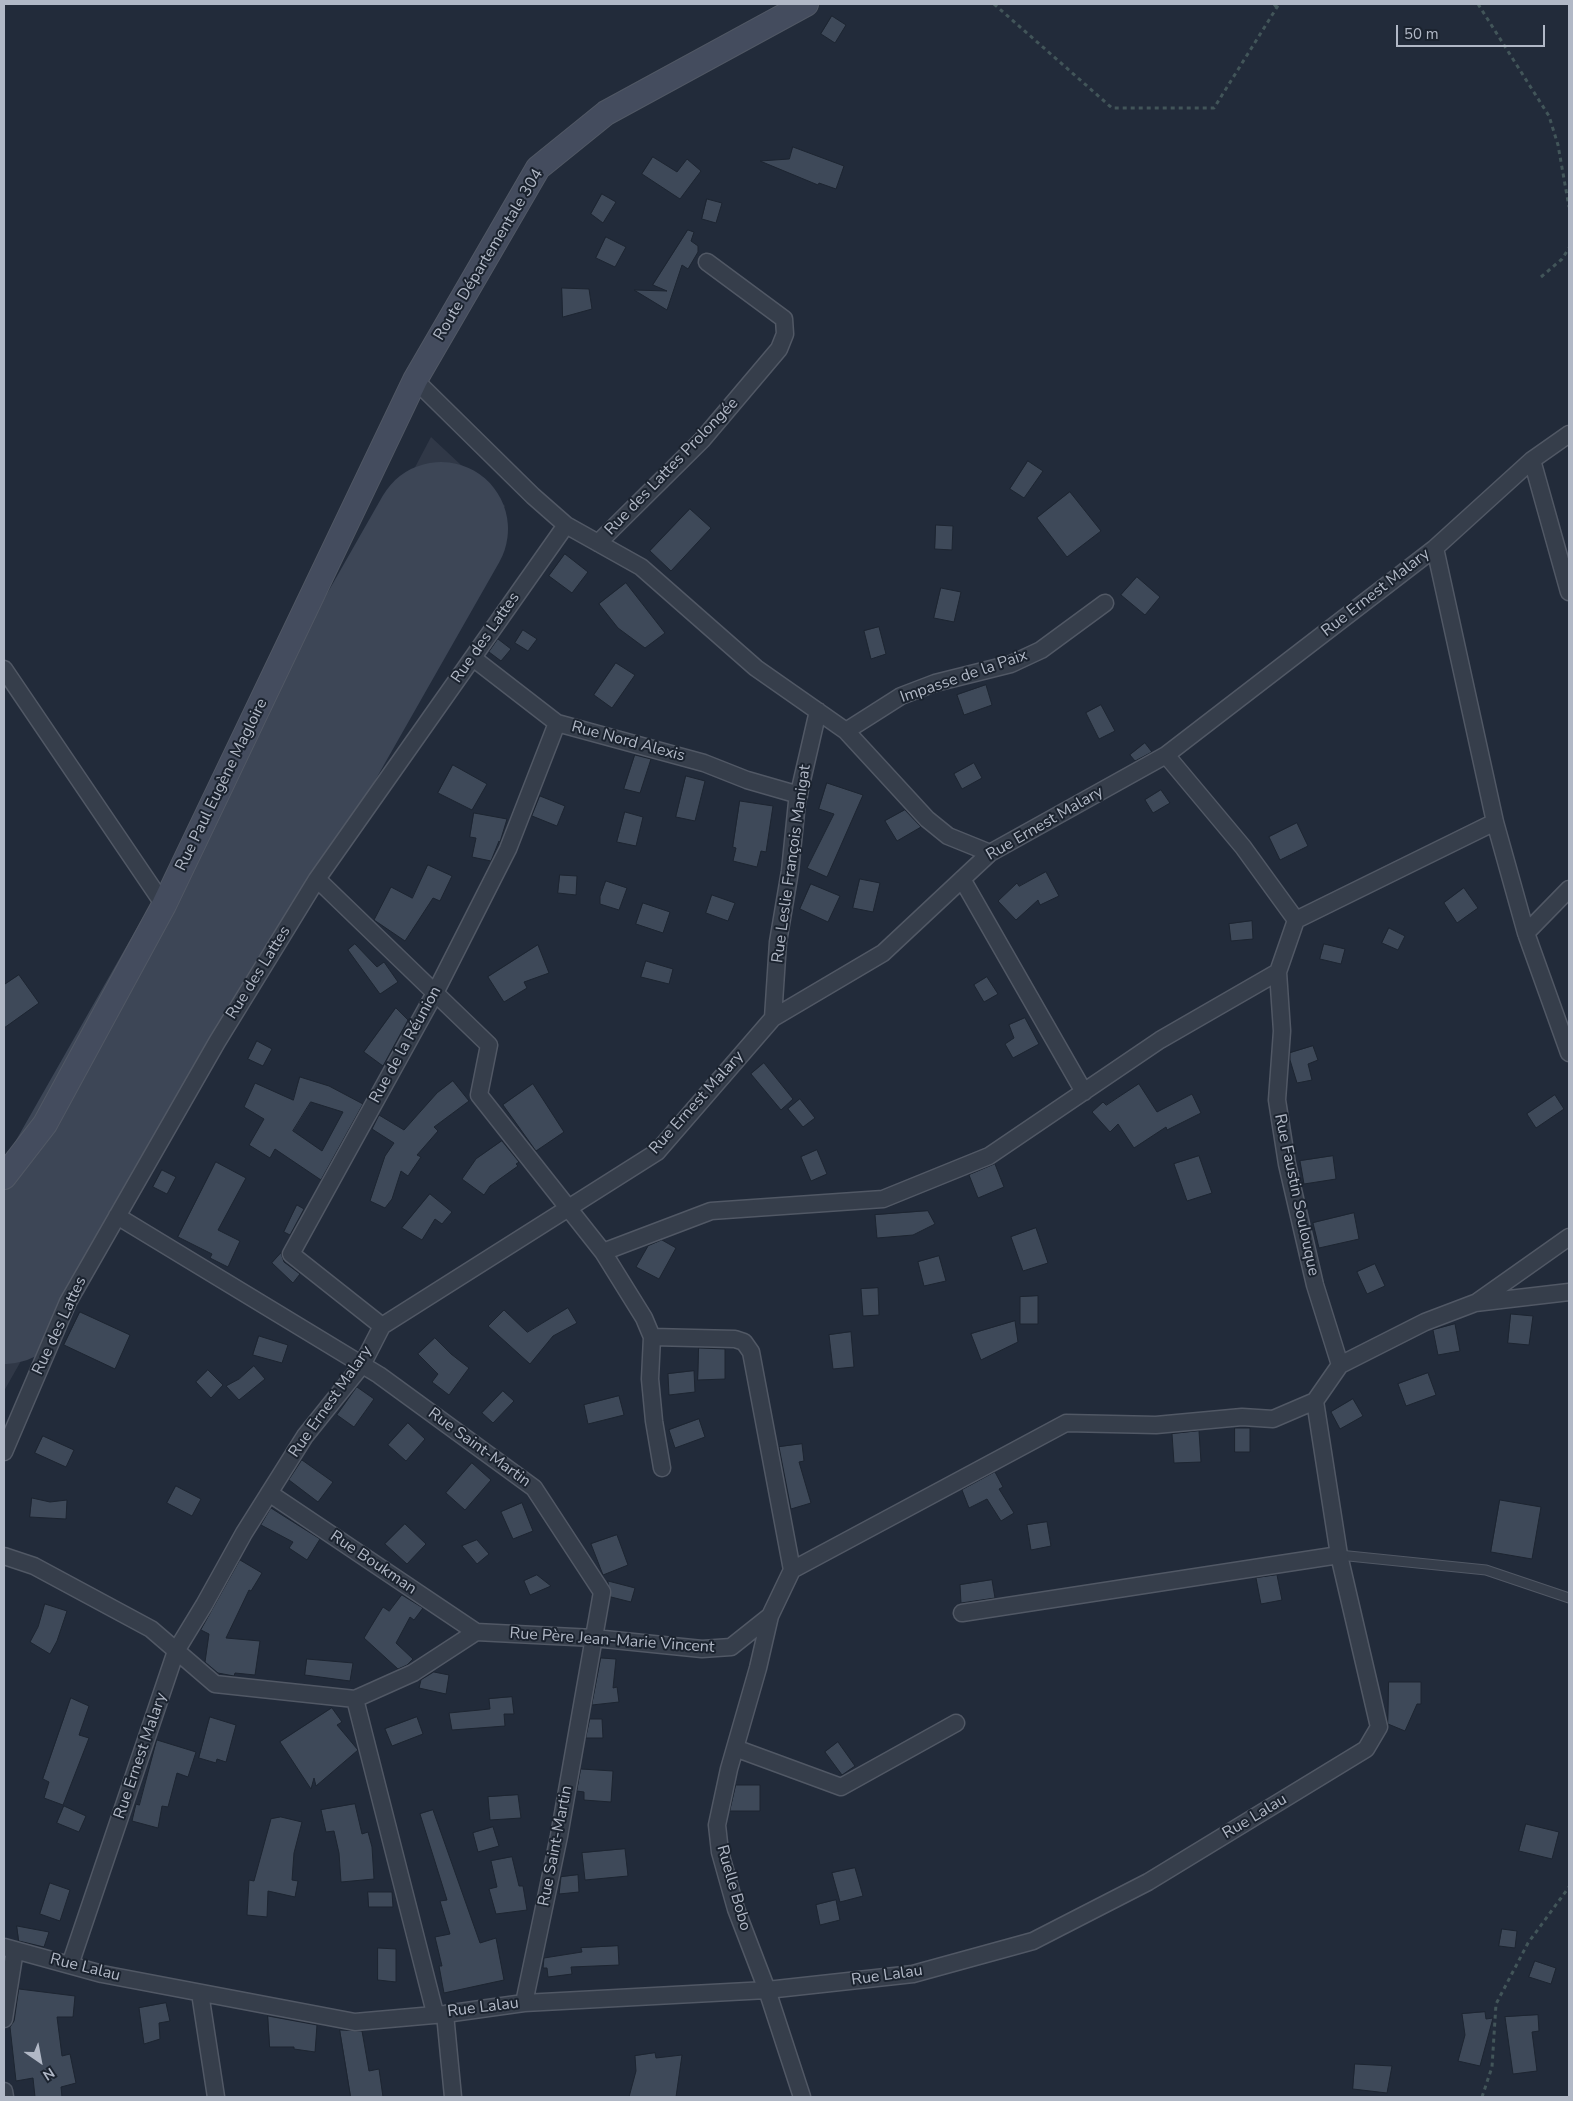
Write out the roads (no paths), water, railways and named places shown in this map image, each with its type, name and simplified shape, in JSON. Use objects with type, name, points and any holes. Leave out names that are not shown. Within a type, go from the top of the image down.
[{"type":"main road","name":"Route Départementale 304","points":[[416,380],[538,168],[606,113],[780,11],[806,4]]},
{"type":"main road","name":"Rue Paul Eugène Magloire","points":[[4,1177],[45,1124],[164,904],[416,380]]},
{"type":"street","name":"Rue des Lattes Prolongée","points":[[598,543],[702,440],[779,349],[785,334],[784,319],[707,262]]},
{"type":"street","points":[[416,380],[533,496],[566,525],[642,567],[756,668],[846,731],[934,824],[948,836],[990,853]]},
{"type":"street","name":"Rue Ernest Malary","points":[[70,1965],[176,1651],[304,1436],[362,1365],[382,1326],[657,1152],[773,1018],[883,953],[990,853],[1166,755],[1435,548],[1532,460],[1569,434]]},
{"type":"street","points":[[1532,460],[1569,592]]},
{"type":"street","name":"Rue des Lattes","points":[[4,1452],[68,1302],[217,1042],[317,879],[566,525]]},
{"type":"street","points":[[1435,548],[1495,822],[1526,933],[1564,1018],[1569,1053]]},
{"type":"street","name":"Impasse de la Paix","points":[[846,731],[901,696],[935,684],[1011,664],[1041,650],[1105,603]]},
{"type":"street","name":"Rue Nord Alexis","points":[[473,658],[557,723],[704,762],[747,780],[799,795]]},
{"type":"street","points":[[4,669],[164,904]]},
{"type":"street","name":"Rue Leslie François Manigat","points":[[773,1018],[778,942],[790,871],[799,795],[818,711]]},
{"type":"street","name":"Rue de la Réunion","points":[[382,1326],[291,1254],[435,993],[508,849],[557,723]]},
{"type":"street","points":[[1166,755],[1243,847],[1296,920],[1495,822]]},
{"type":"street","points":[[317,879],[489,1045],[479,1095],[603,1252],[644,1318],[652,1337],[650,1379],[654,1421],[662,1468]]},
{"type":"street","points":[[962,879],[1084,1092]]},
{"type":"street","points":[[1526,933],[1569,889]]},
{"type":"street","name":"Rue Faustin Soulouque","points":[[1296,920],[1278,972],[1282,1031],[1277,1100],[1287,1164],[1315,1285],[1340,1365]]},
{"type":"street","points":[[603,1252],[711,1210],[883,1199],[989,1156],[1160,1040],[1278,972]]},
{"type":"street","name":"Rue Saint-Martin","points":[[117,1216],[379,1375],[534,1488],[602,1592],[559,1836],[524,2003]]},
{"type":"street","points":[[1475,1303],[1569,1237]]},
{"type":"street","points":[[652,1337],[736,1339],[744,1342],[751,1352],[792,1570],[1066,1423],[1156,1424],[1242,1417],[1273,1419],[1315,1401],[1340,1365],[1425,1322],[1475,1303],[1569,1292]]},
{"type":"street","name":"Rue Lalau","points":[[10,1948],[102,1974],[355,2022],[524,2003],[768,1990],[913,1974],[1033,1941],[1148,1882],[1366,1749],[1380,1727],[1339,1554],[1315,1401]]},
{"type":"street","name":"Rue Boukman","points":[[269,1493],[476,1632]]},
{"type":"street","points":[[962,1613],[1339,1554]]},
{"type":"street","points":[[4,1556],[34,1566],[150,1629],[215,1684],[355,1699],[413,1673],[476,1632]]},
{"type":"street","name":"Rue Père Jean-Marie Vincent","points":[[476,1632],[594,1638],[702,1649],[731,1647],[770,1616],[792,1570]]},
{"type":"street","name":"Ruelle Bobo","points":[[770,1616],[717,1825],[720,1852],[736,1909],[768,1990],[802,2097]]},
{"type":"street","points":[[355,1699],[440,2013],[453,2097]]},
{"type":"street","points":[[735,1748],[841,1787],[956,1723]]},
{"type":"street","points":[[4,2018],[10,1948]]},
{"type":"street","points":[[200,1993],[216,2097]]},
{"type":"street","points":[[4,2091],[5,2097]]},
{"type":"lane","points":[[1339,1554],[1486,1570],[1569,1598]]}]
